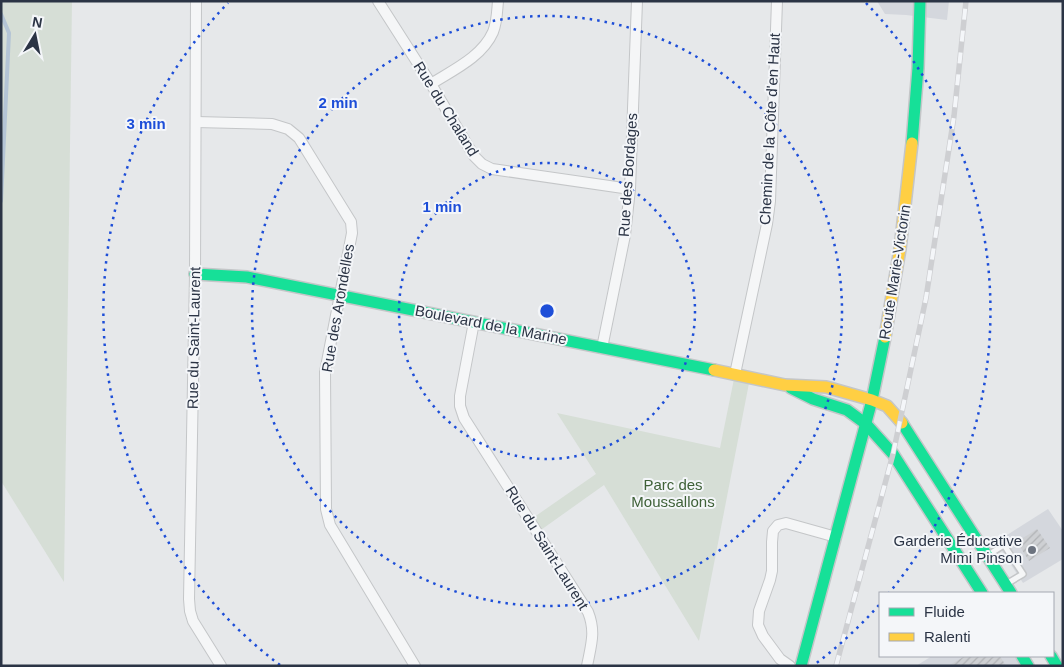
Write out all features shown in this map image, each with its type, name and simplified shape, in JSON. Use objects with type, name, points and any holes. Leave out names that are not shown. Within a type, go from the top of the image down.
[{"type":"street","name":"Rue du Saint-Laurent","points":[[196,1],[195,274],[189,605],[193,621],[221,666]]},
{"type":"street","name":"Rue du Chaland","points":[[378,1],[474,156],[482,164],[492,169],[630,189]]},
{"type":"street","points":[[431,84],[475,56],[485,45],[493,32],[497,18],[498,1]]},
{"type":"street","name":"Rue des Bordages","points":[[602,348],[625,235],[630,189],[637,1]]},
{"type":"street","name":"Chemin de la Côte d'en Haut","points":[[735,374],[767,224],[770,201],[777,1]]},
{"type":"street","name":"Route Marie-Victorin","points":[[801,666],[866,424],[884,344],[908,186],[914,129],[920,1]]},
{"type":"street","name":"Rue des Arondelles","points":[[196,122],[272,124],[288,129],[298,138],[351,222],[352,233],[325,372],[326,509],[330,525],[415,666]]},
{"type":"street","name":"Boulevard de la Marine","points":[[195,274],[247,277],[785,385],[826,387],[872,400],[887,406],[900,421],[987,556],[1005,589]]},
{"type":"street","name":"Rue du Saint-Laurent","points":[[474,322],[460,396],[460,406],[464,418],[588,612],[592,622],[592,635],[586,666]]},
{"type":"street","name":"Boulevard de la Marine","points":[[785,385],[813,399],[846,410],[866,424],[893,454],[981,592]]},
{"type":"street","points":[[790,666],[780,659],[762,636],[758,625],[759,611],[772,571],[773,531],[778,524],[786,523],[836,537]]},
{"type":"lane","points":[[987,556],[1004,545],[1023,574],[1005,589]]},
{"type":"shaded area","points":[[877,1],[949,1],[947,20],[885,14]]},
{"type":"shaded area","name":"Garderie Éducative Mimi Pinson","points":[[1048,509],[1063,531],[1063,559],[1023,583],[996,542]]},
{"type":"shaded area","points":[[930,657],[1023,657],[1028,666],[916,666]]},
{"type":"green space","points":[[1,1],[72,1],[64,582],[1,481]]},
{"type":"green space","name":"Parc des Moussallons","points":[[735,374],[750,378],[699,641],[604,485],[538,532],[530,520],[596,474],[557,413],[720,448]]},
{"type":"building","points":[[1037,529],[1050,548],[1029,561],[1017,542]]},
{"type":"building","points":[[963,657],[1001,657],[1006,666],[948,666]]},
{"type":"waterway","points":[[1,14],[9,33],[1,201]]},
{"type":"railway","points":[[836,666],[893,454],[926,298],[954,116],[966,1]]},
{"type":"traffic: fast","points":[[912,143],[918,68],[920,1]]},
{"type":"traffic: fast","points":[[195,274],[247,277],[714,370]]},
{"type":"traffic: fast","points":[[801,666],[872,400],[885,337]]},
{"type":"traffic: fast","points":[[791,388],[813,399],[847,410],[866,424],[893,454],[981,592]]},
{"type":"traffic: fast","points":[[902,423],[1010,592]]},
{"type":"traffic: fast","points":[[1023,657],[1028,666]]},
{"type":"traffic: fast","points":[[1052,657],[1057,666]]},
{"type":"traffic: slow","points":[[885,337],[900,249],[912,143]]},
{"type":"traffic: slow","points":[[714,370],[785,385],[826,387],[887,406],[902,423]]},
{"type":"place","name":"Garderie Éducative Mimi Pinson","points":[[1032,550]]}]
